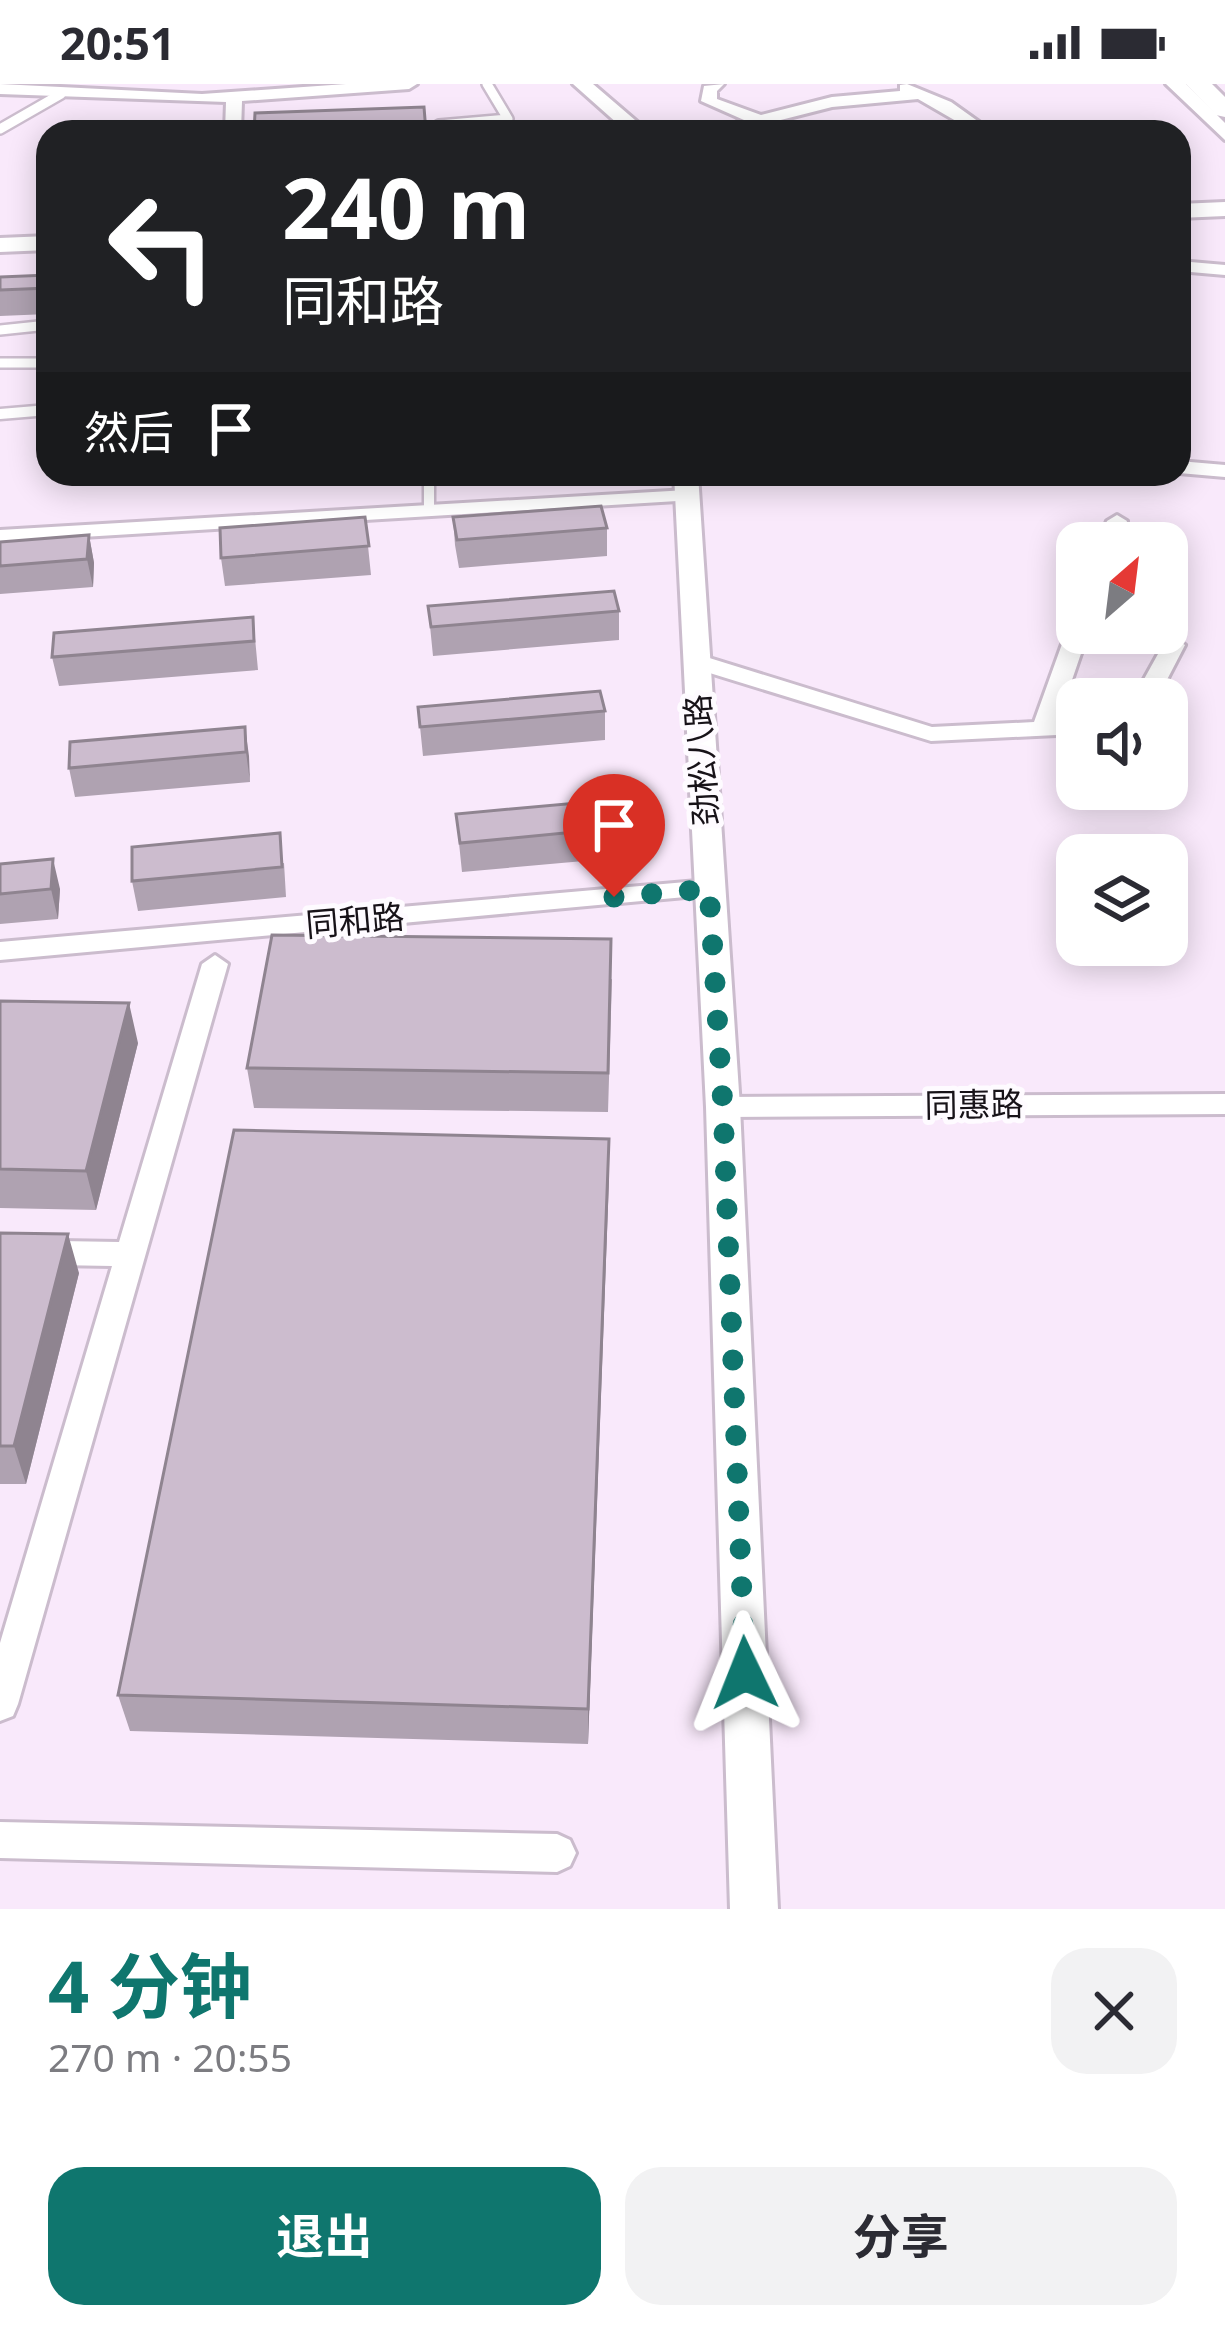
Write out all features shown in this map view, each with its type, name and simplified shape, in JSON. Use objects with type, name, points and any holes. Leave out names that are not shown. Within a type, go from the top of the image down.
[{"type":"main road","points":[[1198,84],[1225,110]]},
{"type":"main road","points":[[1191,194],[1225,193]]},
{"type":"main road","points":[[1191,210],[1225,209]]},
{"type":"main road","points":[[0,245],[36,244]]},
{"type":"main road","points":[[0,263],[36,262]]},
{"type":"street","points":[[0,89],[61,94],[409,84]]},
{"type":"street","points":[[582,84],[625,120]]},
{"type":"street","points":[[716,84],[710,89],[709,101],[743,120]]},
{"type":"street","points":[[891,84],[920,94],[964,120]]},
{"type":"street","points":[[1175,84],[1225,134]]},
{"type":"street","points":[[769,120],[832,102],[920,94]]},
{"type":"street","points":[[1191,267],[1225,270]]},
{"type":"street","points":[[1191,468],[1225,471]]},
{"type":"street","points":[[0,536],[429,511],[676,486]]},
{"type":"street","name":"劲松八路","points":[[686,486],[723,1107],[754,1909]]},
{"type":"street","points":[[1043,729],[1070,654]]},
{"type":"street","points":[[695,661],[931,734],[1056,728]]},
{"type":"street","name":"同和路","points":[[0,951],[709,889]]},
{"type":"street","points":[[0,1704],[215,964]]},
{"type":"street","name":"同惠路","points":[[723,1107],[1225,1104]]},
{"type":"street","points":[[0,1252],[128,1254]]},
{"type":"street","points":[[0,1840],[557,1853]]},
{"type":"lane","points":[[487,84],[508,119],[496,120]]},
{"type":"lane","points":[[0,128],[61,94]]},
{"type":"lane","points":[[0,330],[36,326]]},
{"type":"lane","points":[[0,363],[36,363]]},
{"type":"lane","points":[[0,414],[36,411]]},
{"type":"lane","points":[[429,486],[429,511]]},
{"type":"building","points":[[424,107],[425,120],[255,120],[255,113]]},
{"type":"building","points":[[36,276],[36,288],[0,290],[0,277]]},
{"type":"building","points":[[601,506],[607,528],[457,540],[453,517]]},
{"type":"building","points":[[365,517],[369,546],[221,558],[220,528]]},
{"type":"building","points":[[89,535],[87,559],[0,566],[0,542]]},
{"type":"building","points":[[614,591],[619,611],[431,627],[428,606]]},
{"type":"building","points":[[253,617],[254,641],[52,657],[54,633]]},
{"type":"building","points":[[600,691],[605,711],[420,727],[418,707]]},
{"type":"building","points":[[245,727],[246,752],[69,768],[70,742]]},
{"type":"building","points":[[599,801],[606,829],[460,843],[456,814]]},
{"type":"building","points":[[280,833],[282,867],[132,881],[132,847]]},
{"type":"building","points":[[53,859],[51,889],[0,894],[0,864]]},
{"type":"building","points":[[272,935],[611,939],[608,1073],[247,1068]]},
{"type":"building","points":[[0,1001],[129,1003],[86,1171],[0,1169]]},
{"type":"building","points":[[234,1130],[609,1139],[588,1709],[118,1695]]},
{"type":"building","points":[[0,1233],[68,1234],[14,1446],[0,1446]]},
{"type":"route","points":[[614,897],[709,889],[723,1107],[745,1673]]}]
